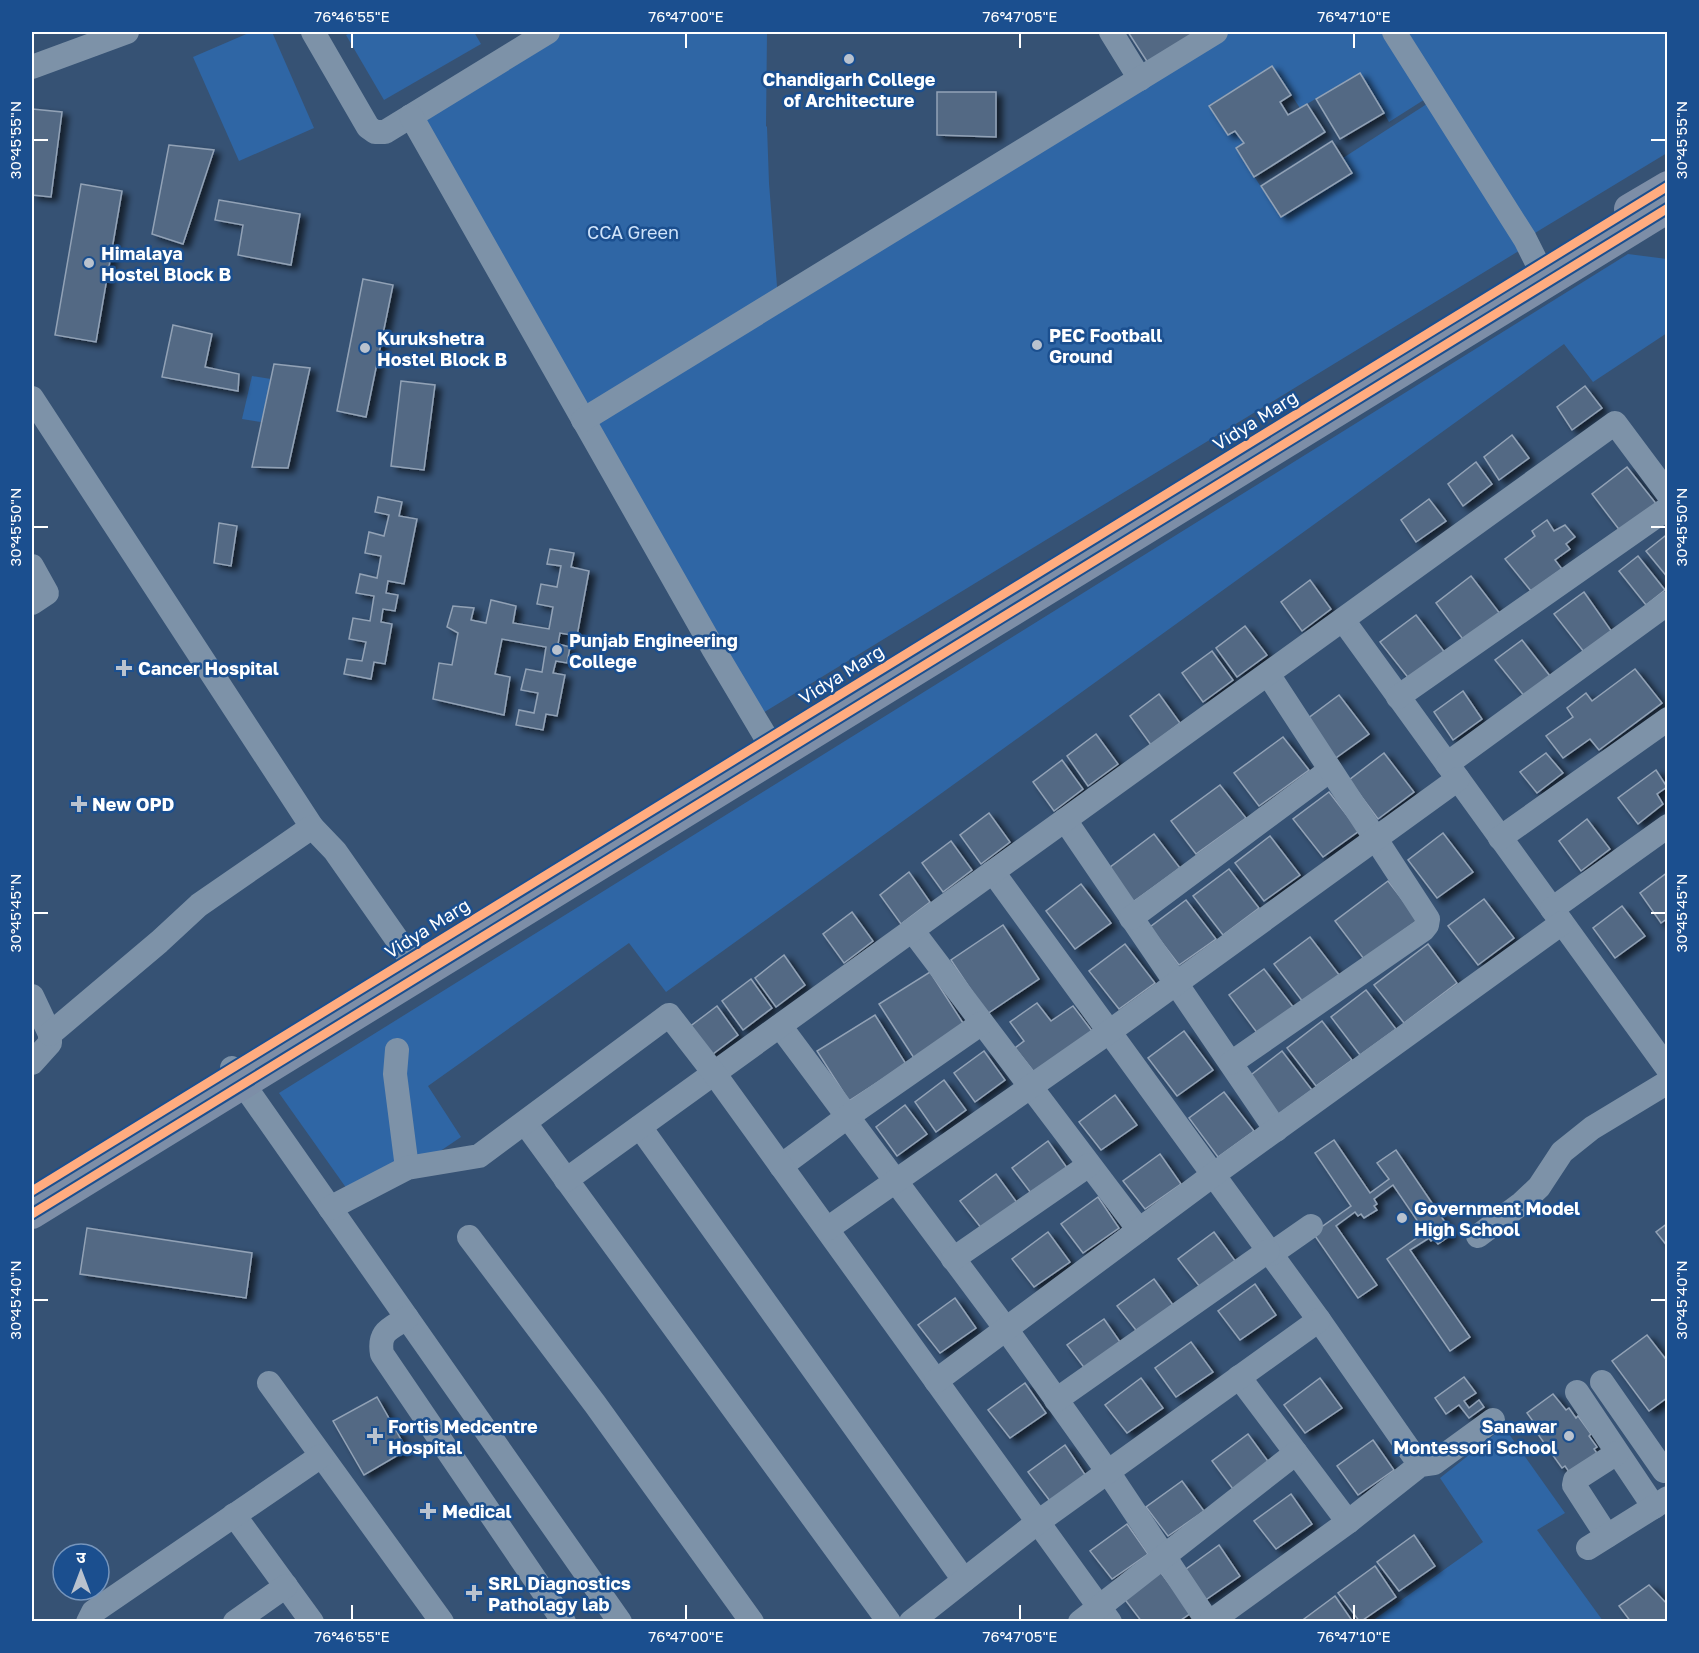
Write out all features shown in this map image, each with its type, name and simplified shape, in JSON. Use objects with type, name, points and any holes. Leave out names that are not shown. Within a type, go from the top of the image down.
[{"type":"main road","name":"Vidya Marg","points":[[32,1191],[238,1076],[1665,199]]},
{"type":"main road","name":"Vidya Marg","points":[[32,1215],[410,958],[766,739],[1542,274]]},
{"type":"street","points":[[32,67],[127,32]]},
{"type":"street","points":[[313,32],[368,127],[375,132],[386,132],[548,32]]},
{"type":"street","points":[[1111,32],[1140,79]]},
{"type":"street","points":[[583,420],[1216,32]]},
{"type":"street","points":[[1396,32],[1525,239],[1542,274]]},
{"type":"street","points":[[411,117],[766,739]]},
{"type":"street","points":[[32,398],[312,827],[335,851],[410,958]]},
{"type":"street","points":[[566,1180],[1614,423],[1668,494]]},
{"type":"street","points":[[1398,697],[1668,508]]},
{"type":"street","points":[[32,566],[47,593],[32,603]]},
{"type":"street","points":[[827,1230],[1109,1032],[1375,839],[1452,772],[1668,603]]},
{"type":"street","points":[[1343,620],[1668,1069]]},
{"type":"street","points":[[1231,1063],[1424,930],[1428,919],[1268,674]]},
{"type":"street","points":[[1500,838],[1668,719]]},
{"type":"street","points":[[1131,918],[1330,770]]},
{"type":"street","points":[[1065,820],[1276,1130]]},
{"type":"street","points":[[936,1381],[1276,1130],[1557,916],[1668,826]]},
{"type":"street","points":[[32,1063],[44,1039],[159,942],[199,905],[312,827]]},
{"type":"street","points":[[993,872],[1319,1320],[1420,1465]]},
{"type":"street","points":[[912,930],[1139,1230]]},
{"type":"street","points":[[32,996],[44,1039]]},
{"type":"street","points":[[330,1208],[407,1168],[479,1156],[669,1015],[782,1166],[1105,1614]]},
{"type":"street","points":[[782,1166],[847,1116],[982,1023]]},
{"type":"street","points":[[780,1026],[1006,1329],[1108,1472],[1209,1622],[1348,1522],[1420,1465],[1434,1463],[1493,1420]]},
{"type":"street","points":[[397,1050],[394,1074],[407,1168]]},
{"type":"street","points":[[238,1076],[620,1622]]},
{"type":"street","points":[[1478,1236],[1522,1203],[1539,1187],[1562,1152],[1619,1110],[1668,1082]]},
{"type":"street","points":[[525,1123],[889,1622]]},
{"type":"street","points":[[640,1127],[964,1580]]},
{"type":"street","points":[[953,1259],[1089,1166]]},
{"type":"street","points":[[1056,1400],[1311,1226]]},
{"type":"street","points":[[469,1237],[595,1404],[752,1622]]},
{"type":"street","points":[[407,1318],[385,1332],[380,1341],[382,1354],[564,1622]]},
{"type":"street","points":[[911,1622],[1038,1522],[1319,1320]]},
{"type":"street","points":[[1239,1377],[1348,1522]]},
{"type":"street","points":[[1602,1382],[1662,1472]]},
{"type":"street","points":[[269,1383],[442,1622]]},
{"type":"street","points":[[1577,1392],[1617,1453],[1661,1503],[1597,1542],[1574,1485],[1575,1480],[1617,1453]]},
{"type":"street","points":[[1080,1622],[1105,1614],[1164,1557],[1296,1453]]},
{"type":"street","points":[[88,1622],[93,1612],[321,1456]]},
{"type":"street","points":[[234,1515],[312,1622]]},
{"type":"street","points":[[235,1622],[286,1586]]},
{"type":"green space","points":[[251,32],[272,32],[314,128],[239,161],[193,57]]},
{"type":"green space","points":[[352,32],[474,32],[481,44],[384,100],[346,35]]},
{"type":"green space","name":"CCA Green","points":[[553,32],[767,32],[766,126],[778,299],[585,418],[413,118]]},
{"type":"green space","name":"PEC Football Ground","points":[[1224,32],[1391,32],[1430,96],[1389,122],[1360,73],[1300,108],[1272,66],[1209,105],[1228,135],[1235,131],[1244,143],[1236,149],[1281,217],[1351,173],[1343,158],[1433,100],[1522,249],[758,716],[586,420]]},
{"type":"green space","points":[[1404,32],[1667,32],[1667,153],[1525,239]]},
{"type":"green space","points":[[1628,254],[1667,259],[1667,333],[1593,382],[1564,344],[666,992],[629,943],[428,1086],[461,1137],[359,1206],[279,1093]]},
{"type":"green space","points":[[252,376],[271,379],[261,422],[242,419]]},
{"type":"green space","points":[[1504,1427],[1565,1513],[1537,1530],[1603,1621],[1372,1621],[1483,1542],[1440,1478]]},
{"type":"building","points":[[1128,32],[1199,32],[1148,63]]},
{"type":"building","points":[[1272,66],[1291,95],[1280,102],[1288,115],[1307,104],[1325,132],[1254,177],[1236,148],[1244,143],[1235,131],[1228,135],[1209,106]]},
{"type":"building","points":[[1360,73],[1384,113],[1340,139],[1316,99]]},
{"type":"building","name":"Chandigarh College of Architecture","points":[[937,92],[996,92],[996,137],[937,135]]},
{"type":"building","points":[[32,109],[62,112],[51,197],[32,195]]},
{"type":"building","points":[[1332,141],[1352,173],[1281,217],[1261,186]]},
{"type":"building","points":[[169,145],[214,150],[183,244],[152,234]]},
{"type":"building","name":"Himalaya Hostel Block B","points":[[81,184],[122,191],[96,342],[55,335]]},
{"type":"building","points":[[219,200],[300,214],[291,265],[238,255],[243,225],[215,220]]},
{"type":"building","name":"Kurukshetra Hostel Block B","points":[[363,279],[393,285],[366,417],[337,411]]},
{"type":"building","points":[[173,325],[212,334],[205,367],[239,374],[238,391],[162,377]]},
{"type":"building","points":[[274,364],[310,368],[288,468],[252,467]]},
{"type":"building","points":[[401,381],[435,385],[424,470],[391,466]]},
{"type":"building","points":[[1585,386],[1602,408],[1572,430],[1557,407]]},
{"type":"building","points":[[1512,435],[1529,458],[1499,480],[1484,457]]},
{"type":"building","points":[[1476,462],[1492,484],[1463,506],[1448,484]]},
{"type":"building","points":[[1627,467],[1658,506],[1621,532],[1592,494]]},
{"type":"building","points":[[378,497],[402,502],[399,516],[417,519],[404,584],[388,581],[386,593],[398,595],[395,611],[383,609],[381,622],[392,624],[385,664],[374,662],[371,679],[344,674],[347,659],[362,661],[366,642],[349,639],[353,618],[370,621],[374,596],[356,593],[360,574],[377,578],[381,556],[365,553],[369,532],[384,536],[389,515],[375,512]]},
{"type":"building","points":[[1429,499],[1446,521],[1416,542],[1401,520]]},
{"type":"building","points":[[1547,520],[1554,531],[1565,525],[1575,537],[1566,544],[1570,549],[1555,560],[1562,569],[1531,591],[1505,559],[1535,536],[1532,531]]},
{"type":"building","points":[[219,523],[237,526],[231,566],[214,563]]},
{"type":"building","points":[[1665,536],[1668,540],[1668,578],[1646,551]]},
{"type":"building","points":[[550,549],[574,553],[571,567],[589,571],[577,636],[560,633],[558,644],[570,647],[567,663],[556,661],[553,673],[565,675],[557,716],[546,714],[543,730],[516,725],[519,710],[534,713],[538,693],[521,690],[526,669],[542,672],[546,647],[502,639],[495,674],[510,677],[504,715],[433,699],[439,663],[452,665],[458,633],[447,627],[453,606],[474,608],[471,620],[486,623],[491,600],[516,606],[513,623],[549,629],[553,607],[537,604],[541,584],[557,587],[561,566],[547,564]]},
{"type":"building","points":[[1638,556],[1665,590],[1646,605],[1619,571]]},
{"type":"building","points":[[1471,576],[1501,615],[1465,642],[1436,603]]},
{"type":"building","points":[[1310,580],[1331,609],[1302,631],[1281,602]]},
{"type":"building","points":[[1584,592],[1612,632],[1584,652],[1554,614]]},
{"type":"building","points":[[1416,615],[1446,654],[1410,680],[1380,642]]},
{"type":"building","points":[[1245,626],[1267,655],[1237,677],[1216,648]]},
{"type":"building","points":[[1522,640],[1550,676],[1525,697],[1495,660]]},
{"type":"building","points":[[1212,651],[1233,680],[1203,702],[1182,673]]},
{"type":"building","points":[[1635,669],[1662,703],[1599,750],[1590,739],[1563,758],[1546,736],[1573,717],[1567,708],[1586,693],[1592,701]]},
{"type":"building","points":[[1463,691],[1482,719],[1453,740],[1434,712]]},
{"type":"building","points":[[1159,694],[1180,723],[1151,745],[1130,716]]},
{"type":"building","points":[[1339,695],[1369,734],[1333,760],[1303,722]]},
{"type":"building","points":[[1096,734],[1118,764],[1088,786],[1067,756]]},
{"type":"building","points":[[1283,737],[1309,770],[1259,806],[1234,773]]},
{"type":"building","points":[[1384,753],[1414,792],[1378,819],[1349,780]]},
{"type":"building","points":[[1546,753],[1563,773],[1537,793],[1520,772]]},
{"type":"building","points":[[1062,760],[1083,789],[1054,811],[1033,782]]},
{"type":"building","points":[[1656,770],[1667,787],[1657,794],[1663,804],[1638,824],[1618,798]]},
{"type":"building","points":[[1220,785],[1246,818],[1196,854],[1171,821]]},
{"type":"building","points":[[1329,792],[1359,831],[1323,857],[1293,819]]},
{"type":"building","points":[[989,813],[1010,842],[981,864],[960,835]]},
{"type":"building","points":[[1587,819],[1610,849],[1581,871],[1559,841]]},
{"type":"building","points":[[1443,833],[1473,872],[1437,898],[1408,860]]},
{"type":"building","points":[[1154,834],[1180,868],[1130,904],[1105,871]]},
{"type":"building","points":[[1270,836],[1300,875],[1264,901],[1235,863]]},
{"type":"building","points":[[951,841],[972,870],[943,892],[922,863]]},
{"type":"building","points":[[1229,869],[1259,908],[1223,935],[1193,896]]},
{"type":"building","points":[[909,872],[930,902],[901,924],[880,895]]},
{"type":"building","points":[[1668,872],[1668,918],[1661,923],[1640,893]]},
{"type":"building","points":[[1388,881],[1418,920],[1364,959],[1335,921]]},
{"type":"building","points":[[1081,884],[1111,923],[1075,949],[1046,911]]},
{"type":"building","points":[[1484,899],[1514,938],[1478,965],[1448,926]]},
{"type":"building","points":[[1186,900],[1216,939],[1179,965],[1150,927]]},
{"type":"building","points":[[1622,906],[1645,936],[1615,958],[1593,928]]},
{"type":"building","points":[[852,912],[873,941],[844,963],[823,934]]},
{"type":"building","points":[[1003,925],[1039,979],[987,1014],[951,960]]},
{"type":"building","points":[[1310,937],[1340,976],[1303,1002],[1274,964]]},
{"type":"building","points":[[1125,944],[1155,983],[1119,1009],[1089,971]]},
{"type":"building","points":[[1428,944],[1457,983],[1404,1023],[1374,985]]},
{"type":"building","points":[[784,955],[805,985],[776,1007],[755,978]]},
{"type":"building","points":[[1264,969],[1294,1008],[1258,1034],[1229,995]]},
{"type":"building","points":[[930,972],[965,1026],[914,1058],[879,1004]]},
{"type":"building","points":[[751,979],[772,1008],[743,1030],[722,1001]]},
{"type":"building","points":[[1366,990],[1396,1029],[1360,1055],[1331,1017]]},
{"type":"building","points":[[1037,1003],[1051,1021],[1073,1006],[1092,1031],[1034,1072],[1015,1048],[1024,1041],[1010,1022]]},
{"type":"building","points":[[717,1006],[738,1035],[709,1057],[688,1028]]},
{"type":"building","points":[[875,1015],[906,1064],[849,1101],[817,1051]]},
{"type":"building","points":[[1322,1021],[1352,1060],[1316,1086],[1287,1048]]},
{"type":"building","points":[[1184,1031],[1213,1070],[1177,1096],[1148,1058]]},
{"type":"building","points":[[984,1051],[1005,1080],[975,1102],[954,1073]]},
{"type":"building","points":[[1282,1051],[1312,1090],[1276,1116],[1247,1078]]},
{"type":"building","points":[[944,1080],[966,1110],[936,1132],[915,1102]]},
{"type":"building","points":[[1224,1092],[1254,1131],[1218,1157],[1189,1118]]},
{"type":"building","points":[[1115,1095],[1137,1125],[1101,1150],[1079,1122]]},
{"type":"building","points":[[905,1105],[927,1134],[897,1156],[876,1127]]},
{"type":"building","points":[[1334,1140],[1370,1193],[1389,1179],[1377,1163],[1396,1150],[1449,1228],[1451,1235],[1438,1244],[1434,1239],[1431,1241],[1429,1238],[1410,1250],[1470,1337],[1450,1351],[1387,1259],[1425,1232],[1393,1185],[1374,1199],[1377,1204],[1374,1206],[1377,1210],[1364,1218],[1355,1212],[1336,1226],[1377,1285],[1358,1298],[1313,1233],[1351,1206],[1315,1153]]},
{"type":"building","points":[[1048,1141],[1070,1172],[1034,1197],[1012,1168]]},
{"type":"building","points":[[1160,1154],[1181,1184],[1145,1209],[1123,1181]]},
{"type":"building","points":[[996,1174],[1018,1204],[982,1229],[960,1201]]},
{"type":"building","points":[[1098,1197],[1119,1228],[1083,1253],[1061,1224]]},
{"type":"building","points":[[1668,1223],[1668,1247],[1656,1232]]},
{"type":"building","points":[[87,1228],[252,1253],[246,1298],[80,1274]]},
{"type":"building","points":[[1048,1232],[1070,1262],[1034,1287],[1012,1259]]},
{"type":"building","points":[[1214,1232],[1236,1262],[1200,1287],[1178,1259]]},
{"type":"building","points":[[1154,1279],[1176,1309],[1139,1334],[1117,1306]]},
{"type":"building","points":[[1255,1284],[1276,1315],[1240,1340],[1218,1311]]},
{"type":"building","points":[[955,1298],[976,1328],[940,1353],[918,1325]]},
{"type":"building","points":[[1104,1319],[1125,1349],[1089,1374],[1067,1345]]},
{"type":"building","points":[[1647,1335],[1668,1362],[1668,1397],[1649,1411],[1612,1361]]},
{"type":"building","points":[[1191,1342],[1213,1372],[1176,1397],[1155,1368]]},
{"type":"building","points":[[1464,1377],[1476,1393],[1464,1401],[1469,1408],[1479,1400],[1484,1407],[1469,1418],[1459,1405],[1446,1414],[1435,1398]]},
{"type":"building","points":[[1141,1378],[1163,1408],[1127,1433],[1105,1405]]},
{"type":"building","points":[[1320,1378],[1342,1408],[1305,1433],[1284,1405]]},
{"type":"building","points":[[1025,1383],[1046,1413],[1010,1438],[988,1410]]},
{"type":"building","points":[[1553,1394],[1566,1410],[1569,1408],[1576,1418],[1578,1416],[1591,1434],[1589,1436],[1597,1447],[1594,1449],[1601,1459],[1574,1479],[1565,1466],[1562,1468],[1537,1433],[1540,1431],[1527,1413]]},
{"type":"building","points":[[377,1397],[407,1450],[364,1475],[333,1421]]},
{"type":"building","points":[[1248,1434],[1270,1464],[1233,1489],[1212,1461]]},
{"type":"building","points":[[1373,1440],[1394,1470],[1358,1495],[1337,1466]]},
{"type":"building","points":[[1065,1445],[1086,1476],[1050,1501],[1028,1472]]},
{"type":"building","points":[[1182,1481],[1204,1511],[1168,1536],[1146,1507]]},
{"type":"building","points":[[1291,1494],[1312,1524],[1276,1549],[1254,1521]]},
{"type":"building","points":[[1127,1524],[1148,1554],[1112,1579],[1090,1551]]},
{"type":"building","points":[[1414,1535],[1435,1566],[1399,1591],[1377,1562]]},
{"type":"building","points":[[1219,1545],[1240,1576],[1204,1601],[1182,1572]]},
{"type":"building","points":[[1375,1566],[1396,1597],[1360,1622],[1338,1593]]},
{"type":"building","points":[[1159,1570],[1191,1613],[1178,1622],[1142,1622],[1123,1597]]},
{"type":"building","points":[[1649,1585],[1668,1605],[1668,1622],[1631,1622],[1619,1606]]},
{"type":"building","points":[[1335,1596],[1353,1622],[1300,1622]]},
{"type":"cycle path","points":[[32,1191],[1668,186]]},
{"type":"cycle path","points":[[32,1214],[1668,208]]},
{"type":"place","name":"Chandigarh College of Architecture","points":[[849,59]]},
{"type":"place","name":"Himalaya Hostel Block B","points":[[89,263]]},
{"type":"place","name":"PEC Football Ground","points":[[1037,345]]},
{"type":"place","name":"Kurukshetra Hostel Block B","points":[[365,348]]},
{"type":"place","name":"Punjab Engineering College","points":[[557,650]]},
{"type":"place","name":"Cancer Hospital","points":[[124,668]]},
{"type":"place","name":"New OPD","points":[[79,804]]},
{"type":"place","name":"Government Model High School","points":[[1402,1218]]},
{"type":"place","name":"Fortis Medcentre Hospital","points":[[375,1436]]},
{"type":"place","name":"Sanawar Montessori School","points":[[1569,1436]]},
{"type":"place","name":"Medical","points":[[428,1511]]},
{"type":"place","name":"SRL Diagnostics Patholagy lab","points":[[474,1593]]}]
